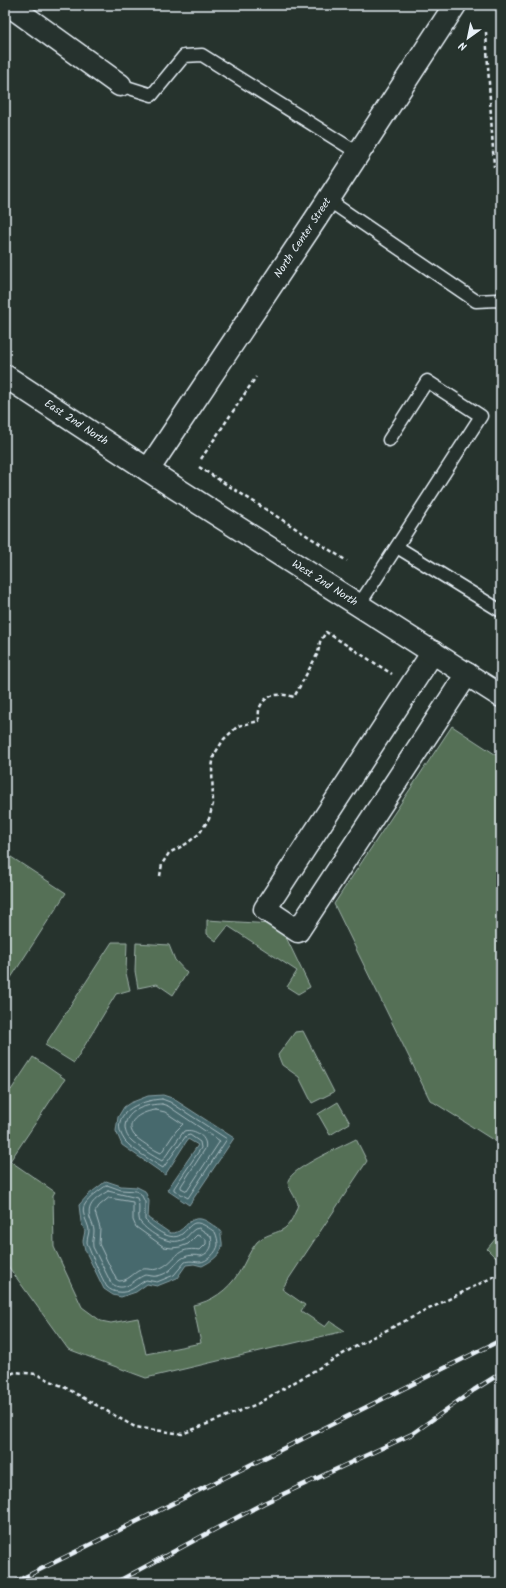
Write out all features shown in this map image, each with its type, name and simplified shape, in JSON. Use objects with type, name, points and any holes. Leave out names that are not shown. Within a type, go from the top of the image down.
[{"type":"street","name":"North Center Street","points":[[148,470],[328,200],[455,5]]},
{"type":"street","points":[[18,7],[120,84]]},
{"type":"street","name":"East 2nd North","points":[[5,376],[148,470]]},
{"type":"street","name":"West 2nd North","points":[[148,470],[501,696]]},
{"type":"street","points":[[433,652],[265,909],[298,930],[467,674]]},
{"type":"lane","points":[[120,84],[152,95],[184,56],[202,55],[358,153]]},
{"type":"lane","points":[[328,200],[476,301],[497,300],[501,302]]},
{"type":"lane","points":[[359,605],[481,416],[427,381],[389,440]]},
{"type":"lane","points":[[397,547],[501,611]]},
{"type":"path","points":[[486,32],[494,167]]},
{"type":"path","points":[[201,459],[256,377]]},
{"type":"path","points":[[199,467],[347,561]]},
{"type":"path","points":[[160,876],[162,864],[169,853],[186,844],[199,834],[209,819],[213,804],[212,768],[214,755],[224,739],[238,726],[259,720],[259,708],[267,698],[279,693],[294,697],[318,653],[320,642],[326,632],[397,678]]},
{"type":"path","points":[[5,1377],[15,1372],[36,1374],[66,1388],[135,1427],[182,1434],[257,1404],[367,1340],[501,1273]]},
{"type":"green space","points":[[452,726],[501,758],[501,1145],[430,1100],[334,904]]},
{"type":"green space","points":[[5,853],[66,893],[5,987]]},
{"type":"green space","points":[[207,920],[271,924],[284,933],[310,987],[298,994],[287,987],[297,971],[228,926],[216,941],[207,934]]},
{"type":"green space","points":[[112,942],[127,942],[126,973],[130,990],[116,994],[74,1063],[45,1045]]},
{"type":"green space","points":[[136,943],[169,945],[175,960],[187,973],[173,995],[157,984],[138,988],[135,971]]},
{"type":"green space","points":[[303,1031],[334,1092],[312,1103],[299,1077],[282,1065],[278,1055],[295,1032]]},
{"type":"green space","points":[[33,1057],[65,1079],[10,1161],[55,1192],[53,1195],[54,1247],[82,1307],[101,1321],[111,1323],[138,1318],[146,1354],[201,1343],[193,1305],[213,1298],[224,1290],[234,1280],[257,1242],[266,1236],[282,1230],[288,1225],[298,1204],[288,1183],[291,1176],[307,1164],[356,1139],[367,1161],[282,1289],[305,1305],[301,1311],[325,1327],[330,1321],[345,1331],[146,1378],[68,1349],[5,1262],[5,1086],[11,1090]]},
{"type":"green space","points":[[338,1102],[350,1123],[330,1135],[318,1114]]},
{"type":"green space","points":[[501,1232],[501,1257],[497,1259],[487,1249]]},
{"type":"water","points":[[163,1095],[172,1098],[234,1138],[189,1205],[167,1190],[198,1145],[188,1139],[165,1175],[122,1145],[116,1131],[118,1117],[124,1107],[148,1096]]},
{"type":"water","points":[[106,1181],[121,1186],[137,1187],[145,1191],[149,1201],[148,1218],[170,1233],[179,1231],[192,1220],[201,1219],[208,1222],[221,1231],[221,1250],[217,1256],[202,1266],[194,1264],[186,1265],[177,1278],[157,1286],[147,1284],[136,1292],[121,1297],[113,1295],[104,1289],[85,1250],[83,1241],[85,1231],[81,1222],[79,1205],[88,1195]]},
{"type":"railway","points":[[13,1583],[501,1340]]},
{"type":"railway","points":[[115,1583],[264,1503],[412,1434],[474,1390],[501,1373]]}]
